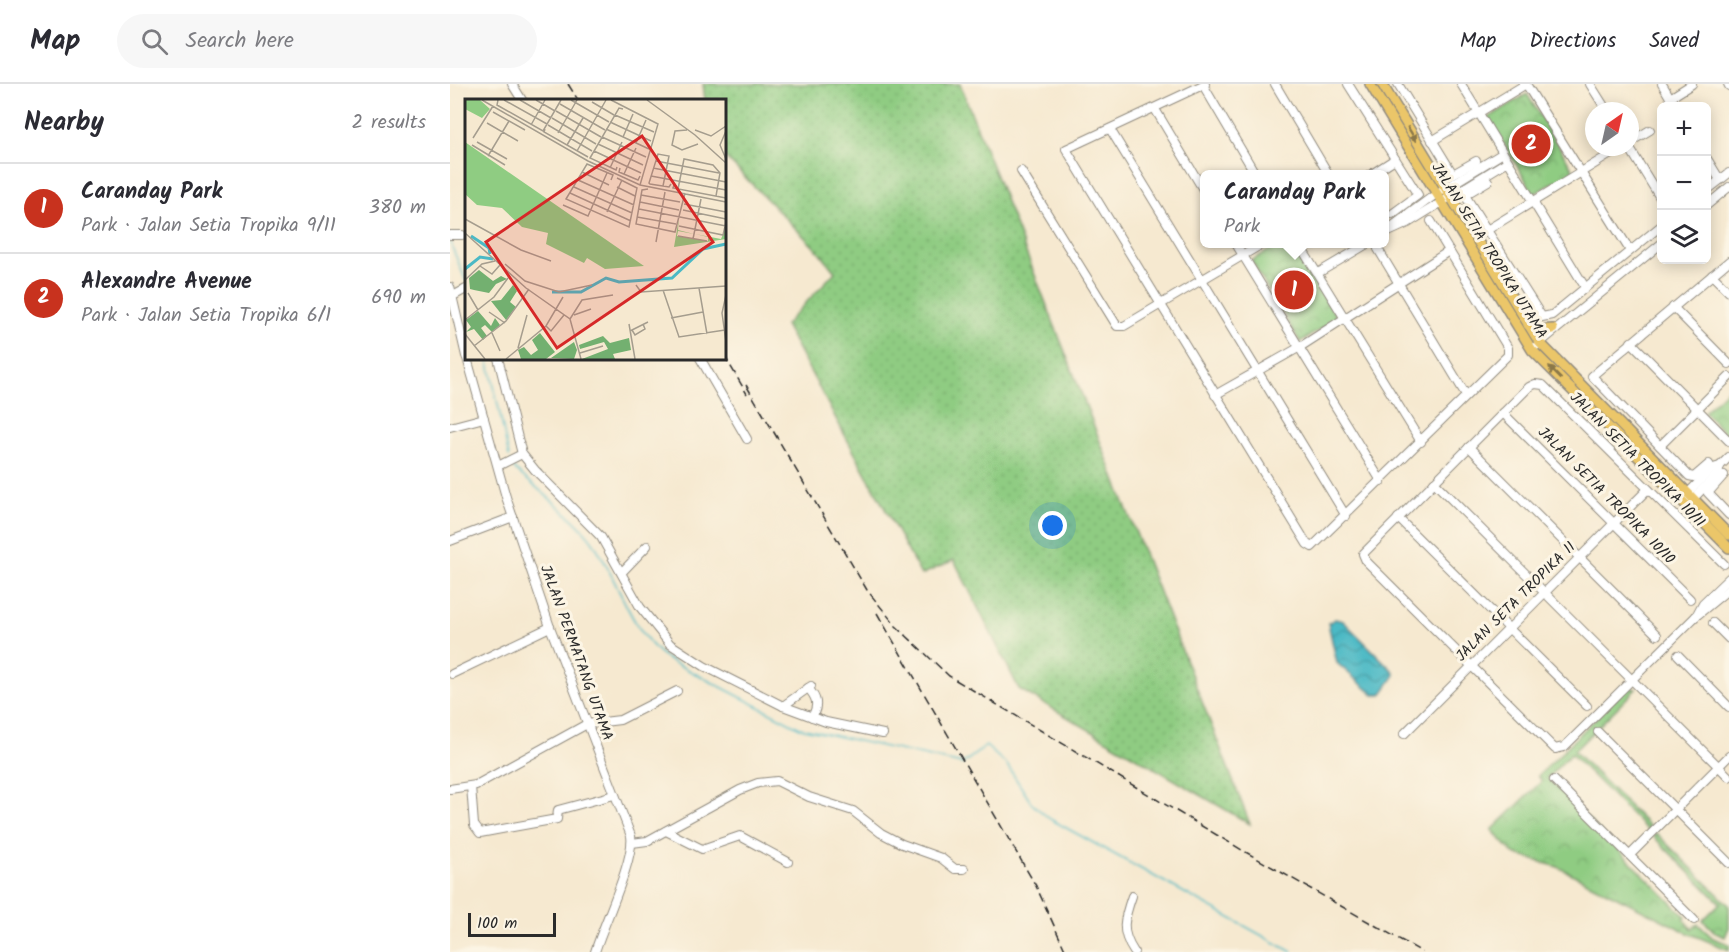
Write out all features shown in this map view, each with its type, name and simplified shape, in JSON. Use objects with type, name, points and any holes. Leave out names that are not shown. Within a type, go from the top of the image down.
[{"type":"main road","name":"JALAN SETIA TROPIKA UTAMA","points":[[1370,84],[1431,201],[1449,213],[1532,350],[1692,494],[1729,548]]},
{"type":"main road","name":"JALAN SETIA TROPIKA UTAMA","points":[[1382,84],[1539,342],[1692,494],[1729,535]]},
{"type":"main road","points":[[1528,325],[1536,330],[1553,329]]},
{"type":"street","points":[[512,84],[521,99]]},
{"type":"street","points":[[1275,84],[1327,170]]},
{"type":"street","points":[[1348,84],[1418,195],[1392,214]]},
{"type":"street","points":[[1398,84],[1454,175],[1476,161]]},
{"type":"street","points":[[1461,84],[1585,287]]},
{"type":"street","points":[[1432,141],[1526,84],[1629,249]]},
{"type":"street","points":[[1590,84],[1601,102]]},
{"type":"street","points":[[1662,84],[1672,101],[1692,84]]},
{"type":"street","points":[[1254,170],[1204,85],[1066,149],[1307,544],[1312,547],[1317,545],[1466,395],[1509,355],[1508,348],[1431,221]]},
{"type":"street","points":[[1155,109],[1200,184]]},
{"type":"street","points":[[1110,129],[1346,516]]},
{"type":"street","points":[[1639,137],[1650,130]]},
{"type":"street","points":[[1487,230],[1607,156]]},
{"type":"street","points":[[1634,156],[1657,193]]},
{"type":"street","points":[[1389,230],[1431,201],[1505,157]]},
{"type":"street","points":[[1377,170],[1395,159]]},
{"type":"street","points":[[1711,164],[1720,180]]},
{"type":"street","points":[[1021,171],[1117,326],[1124,326],[1160,306],[1254,248]]},
{"type":"street","points":[[1711,188],[1729,172]]},
{"type":"street","points":[[1488,182],[1466,195],[1540,315],[1549,316],[1657,229]]},
{"type":"street","points":[[1711,203],[1729,187]]},
{"type":"street","points":[[1532,350],[1553,329],[1657,247]]},
{"type":"street","points":[[1239,248],[1381,481]]},
{"type":"street","points":[[1302,248],[1421,442]]},
{"type":"street","points":[[1318,273],[1359,248]]},
{"type":"street","points":[[1378,249],[1466,395]]},
{"type":"street","points":[[1215,395],[1300,347],[1449,251]]},
{"type":"street","points":[[1729,261],[1592,374],[1594,380],[1660,446],[1692,494],[1729,515]]},
{"type":"street","points":[[1712,275],[1729,292]]},
{"type":"street","name":"JALAN PERMATANG UTAMA","points":[[450,287],[465,348]]},
{"type":"street","points":[[453,296],[464,290]]},
{"type":"street","points":[[1673,307],[1729,364]]},
{"type":"street","points":[[1631,342],[1729,441]]},
{"type":"street","name":"JALAN PERMATANG UTAMA","points":[[468,360],[484,418],[501,465],[513,517],[549,627],[632,843]]},
{"type":"street","points":[[498,360],[521,454],[601,537],[640,607],[670,644],[704,666],[783,706],[812,717],[883,734]]},
{"type":"street","points":[[701,360],[747,439]]},
{"type":"street","points":[[1660,446],[1729,377]]},
{"type":"street","name":"JALAN SETIA TROPIKA 10/11","points":[[1503,413],[1529,387],[1535,384],[1543,385],[1724,564]]},
{"type":"street","points":[[1503,413],[1365,551],[1364,558],[1555,749],[1564,747],[1632,680],[1695,617],[1702,603],[1726,588],[1729,578]]},
{"type":"street","name":"JALAN SETIA TROPIKA 10/10","points":[[1503,413],[1690,599]]},
{"type":"street","points":[[450,427],[484,418]]},
{"type":"street","points":[[1469,447],[1658,635]]},
{"type":"street","points":[[501,465],[521,454]]},
{"type":"street","points":[[1692,494],[1707,479],[1718,473],[1720,466],[1729,457]]},
{"type":"street","points":[[1692,494],[1709,464]]},
{"type":"street","points":[[1692,494],[1724,475]]},
{"type":"street","points":[[1434,482],[1729,777]]},
{"type":"street","name":"JALAN SETA TROPIKA 11","points":[[1404,734],[1648,489]]},
{"type":"street","points":[[450,541],[513,517]]},
{"type":"street","points":[[1398,518],[1587,706]]},
{"type":"street","points":[[622,572],[646,546]]},
{"type":"street","points":[[1713,623],[1729,639]]},
{"type":"street","points":[[452,674],[549,627]]},
{"type":"street","points":[[1678,655],[1729,707]]},
{"type":"street","points":[[783,706],[809,687],[817,703],[812,717]]},
{"type":"street","points":[[450,789],[471,786],[499,774],[587,724],[620,720],[654,705],[677,691]]},
{"type":"street","points":[[1598,732],[1729,863]]},
{"type":"street","points":[[1630,855],[1729,756]]},
{"type":"street","points":[[1554,780],[1694,920]]},
{"type":"street","points":[[595,952],[603,924],[629,858],[632,843],[643,842],[740,790],[758,783],[777,781],[809,797],[853,811],[897,842],[941,858],[956,869],[964,869]]},
{"type":"street","points":[[471,786],[474,825],[480,833],[557,819],[556,813],[561,809],[614,795]]},
{"type":"street","points":[[666,831],[702,849],[740,836],[788,862]]},
{"type":"street","points":[[1132,896],[1123,921],[1124,933],[1134,952]]},
{"type":"green space","points":[[703,84],[960,84],[1250,824],[1019,689],[954,560],[921,575],[785,325],[835,272],[820,253],[726,158],[726,99],[705,99]]},
{"type":"green space","points":[[1527,94],[1574,171],[1534,194],[1488,118]]},
{"type":"green space","points":[[1273,248],[1294,248],[1338,319],[1300,342],[1251,261]]},
{"type":"green space","points":[[1729,388],[1729,437],[1704,412]]},
{"type":"green space","points":[[1627,687],[1636,689],[1574,751],[1651,828],[1648,831],[1571,754],[1547,778],[1686,917],[1684,920],[1692,929],[1698,924],[1713,938],[1729,944],[1729,950],[1688,933],[1558,867],[1514,854],[1492,830],[1542,781],[1538,776]]},
{"type":"green space","points":[[1656,833],[1729,905],[1729,927],[1725,937],[1716,933],[1703,920],[1720,903],[1653,836]]},
{"type":"water","points":[[1335,619],[1343,621],[1394,672],[1395,675],[1381,695],[1374,695],[1337,663],[1328,623]]},
{"type":"waterway","points":[[450,242],[465,279]]},
{"type":"waterway","points":[[488,360],[509,457]]},
{"type":"waterway","points":[[511,462],[515,470],[557,504],[593,542],[634,620],[643,634],[667,659],[800,728],[962,764],[986,746],[1007,765],[1032,804],[1050,819],[1292,952]]},
{"type":"waterway","points":[[1641,952],[1646,952]]},
{"type":"railway","points":[[568,84],[577,99]]},
{"type":"railway","points":[[726,358],[747,394]]},
{"type":"railway","points":[[746,385],[867,590],[896,626],[949,676],[1242,850],[1422,952]]},
{"type":"railway","points":[[877,613],[1036,886],[1066,952]]},
{"type":"place","name":"Alexandre Avenue","points":[[1531,144]]},
{"type":"place","name":"Caranday Park","points":[[1294,290]]}]
